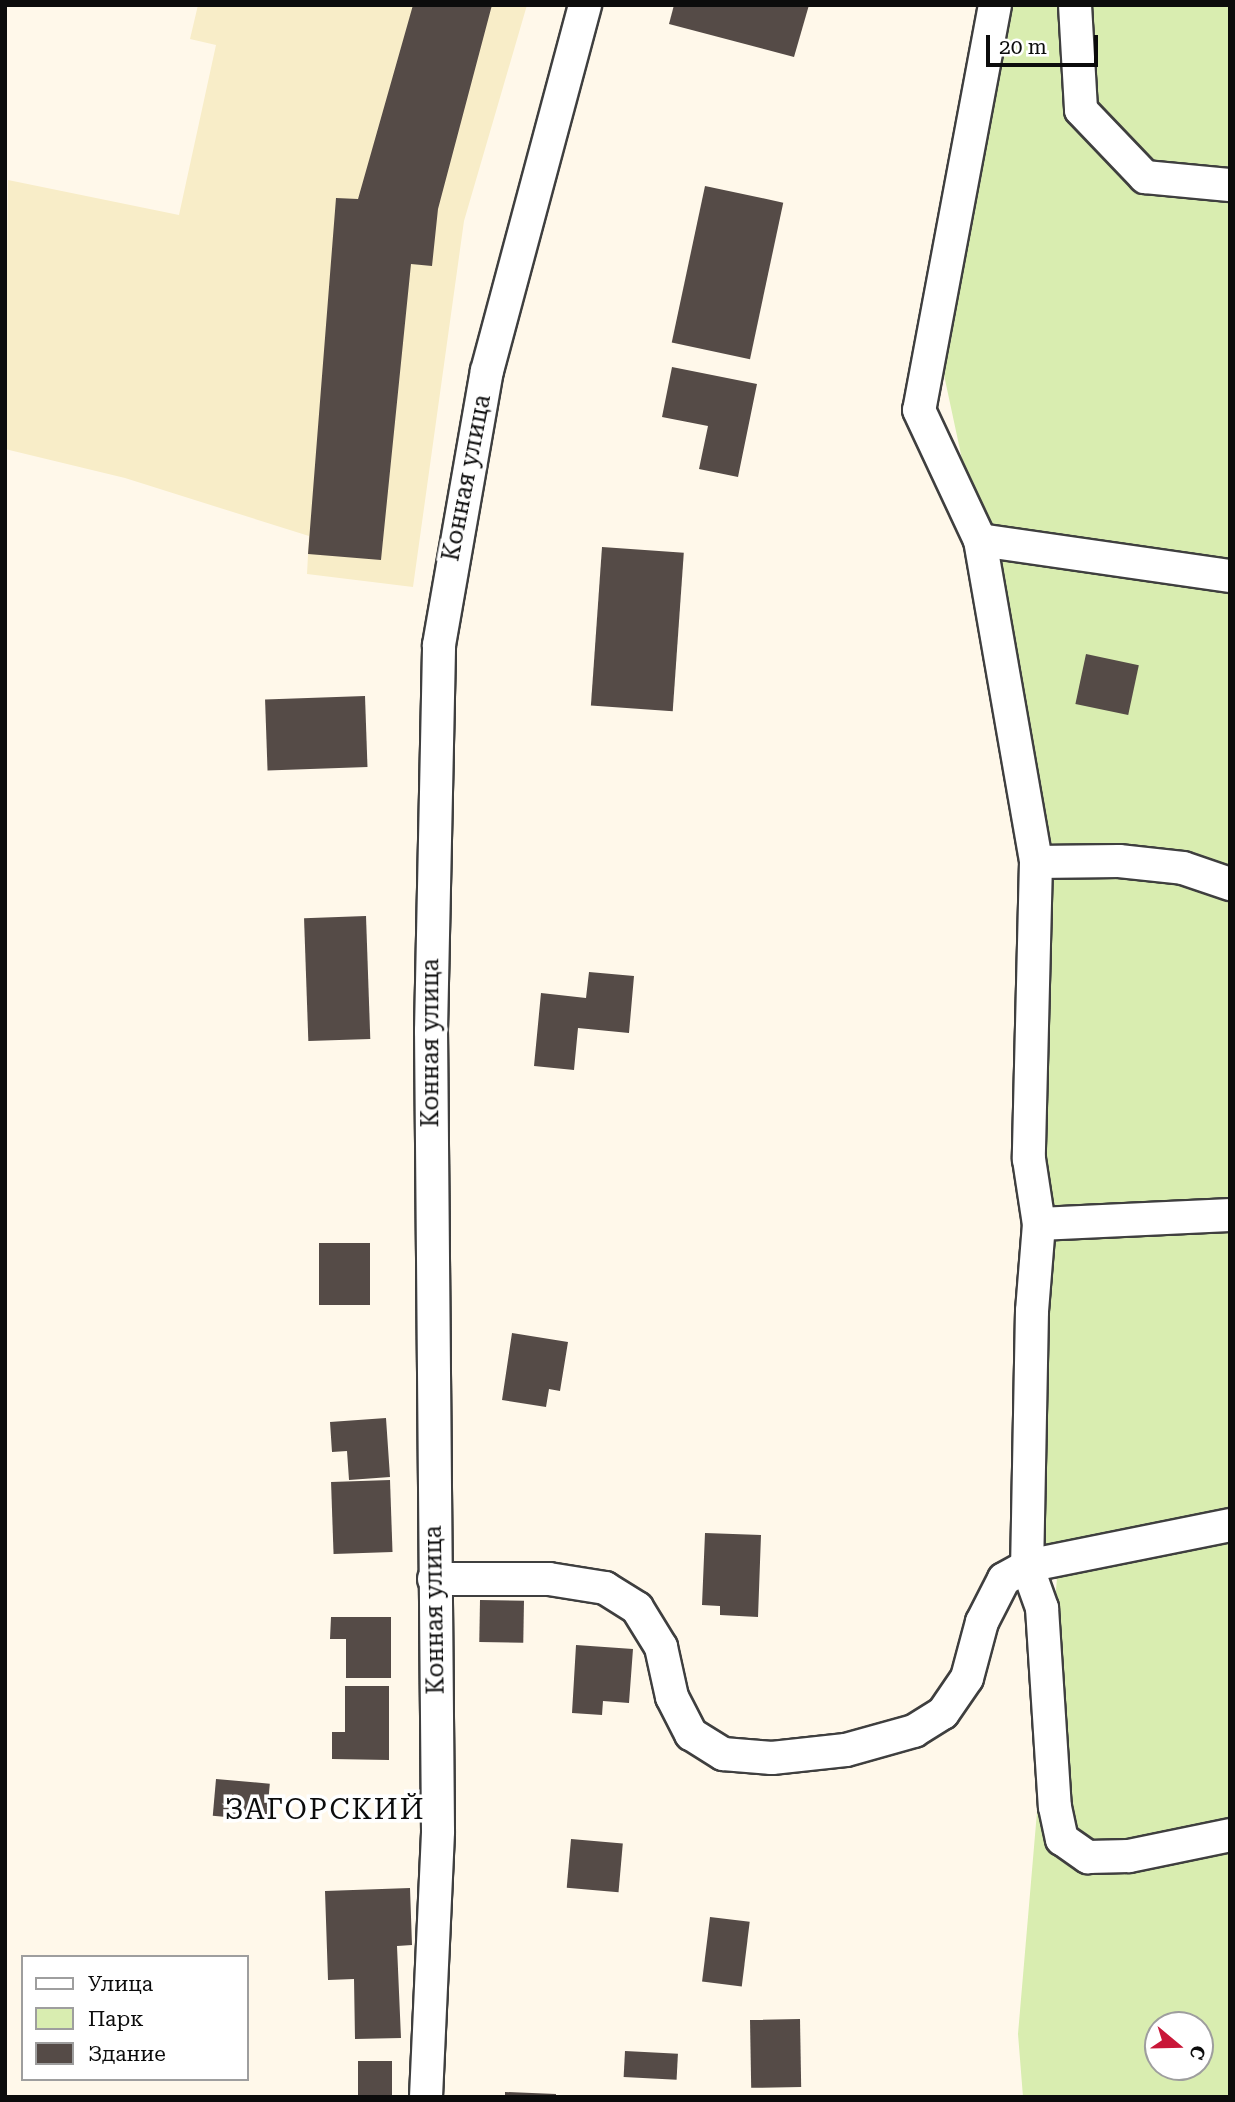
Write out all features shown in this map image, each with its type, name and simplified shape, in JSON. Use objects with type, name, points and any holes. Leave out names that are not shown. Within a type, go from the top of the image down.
[{"type":"street","name":"Конная улица","points":[[426,2097],[438,1831],[431,1031],[439,645],[487,371],[585,5]]},
{"type":"street","points":[[995,5],[919,410],[980,540],[1036,862],[1029,1159],[1039,1224],[1031,1325],[1027,1566],[1042,1608],[1055,1807],[1062,1839],[1088,1857],[1129,1856],[1230,1835]]},
{"type":"street","points":[[1075,5],[1081,110],[1145,177],[1230,185]]},
{"type":"street","points":[[980,540],[1230,576]]},
{"type":"street","points":[[1036,862],[1119,861],[1183,868],[1230,884]]},
{"type":"street","points":[[1039,1224],[1230,1215]]},
{"type":"street","points":[[434,1578],[550,1580],[605,1588],[637,1608],[661,1647],[672,1697],[691,1734],[723,1754],[772,1758],[846,1750],[914,1731],[943,1713],[967,1678],[982,1622],[1004,1578],[1027,1566],[1230,1525]]},
{"type":"shaded area","points":[[198,5],[527,5],[464,221],[413,587],[307,574],[309,536],[125,478],[5,449],[8,180],[179,215],[216,45],[190,39]]},
{"type":"green space","points":[[1006,5],[1230,5],[1230,2097],[1023,2097],[1018,2034],[1057,1578],[1039,1544],[1040,1161],[1050,871],[944,375]]},
{"type":"building","points":[[413,5],[492,5],[438,209],[432,266],[411,264],[381,560],[308,554],[336,198],[358,199]]},
{"type":"building","points":[[674,5],[809,5],[794,57],[669,24]]},
{"type":"building","points":[[705,186],[783,203],[750,359],[672,343]]},
{"type":"building","points":[[672,367],[757,384],[738,477],[699,469],[708,426],[662,417]]},
{"type":"building","points":[[602,547],[684,553],[673,711],[591,706]]},
{"type":"building","points":[[1086,654],[1139,665],[1128,715],[1075,704]]},
{"type":"building","points":[[365,696],[367,767],[268,770],[265,699]]},
{"type":"building","points":[[366,916],[370,1039],[308,1041],[304,918]]},
{"type":"building","points":[[589,972],[634,976],[629,1033],[578,1028],[574,1070],[534,1066],[541,993],[586,998]]},
{"type":"building","points":[[319,1243],[370,1243],[370,1305],[319,1305]]},
{"type":"building","points":[[512,1333],[568,1342],[560,1391],[549,1389],[546,1407],[502,1400]]},
{"type":"building","points":[[386,1418],[390,1477],[349,1480],[347,1451],[332,1452],[330,1422]]},
{"type":"building","points":[[390,1480],[393,1552],[334,1554],[331,1482]]},
{"type":"building","points":[[705,1533],[761,1535],[758,1617],[720,1615],[720,1606],[702,1605]]},
{"type":"building","points":[[480,1600],[524,1601],[523,1643],[479,1642]]},
{"type":"building","points":[[331,1617],[391,1617],[391,1678],[346,1678],[346,1639],[330,1639]]},
{"type":"building","points":[[576,1645],[633,1649],[629,1703],[603,1701],[602,1715],[572,1713]]},
{"type":"building","points":[[345,1686],[389,1686],[389,1760],[332,1759],[332,1732],[345,1732]]},
{"type":"building","points":[[216,1779],[270,1784],[267,1821],[213,1816]]},
{"type":"building","points":[[571,1839],[623,1844],[619,1892],[567,1888]]},
{"type":"building","points":[[410,1888],[412,1945],[397,1946],[401,2038],[355,2039],[354,1979],[328,1980],[325,1891]]},
{"type":"building","points":[[710,1917],[750,1922],[742,1986],[702,1982]]},
{"type":"building","points":[[800,2019],[801,2087],[751,2088],[750,2020]]},
{"type":"building","points":[[625,2051],[678,2054],[677,2080],[624,2077]]},
{"type":"building","points":[[358,2061],[392,2061],[392,2096],[358,2096]]},
{"type":"building","points":[[505,2092],[556,2094],[556,2097],[505,2097]]},
{"type":"district","name":"ЗАГОРСКИЙ","points":[[325,1810]]}]
